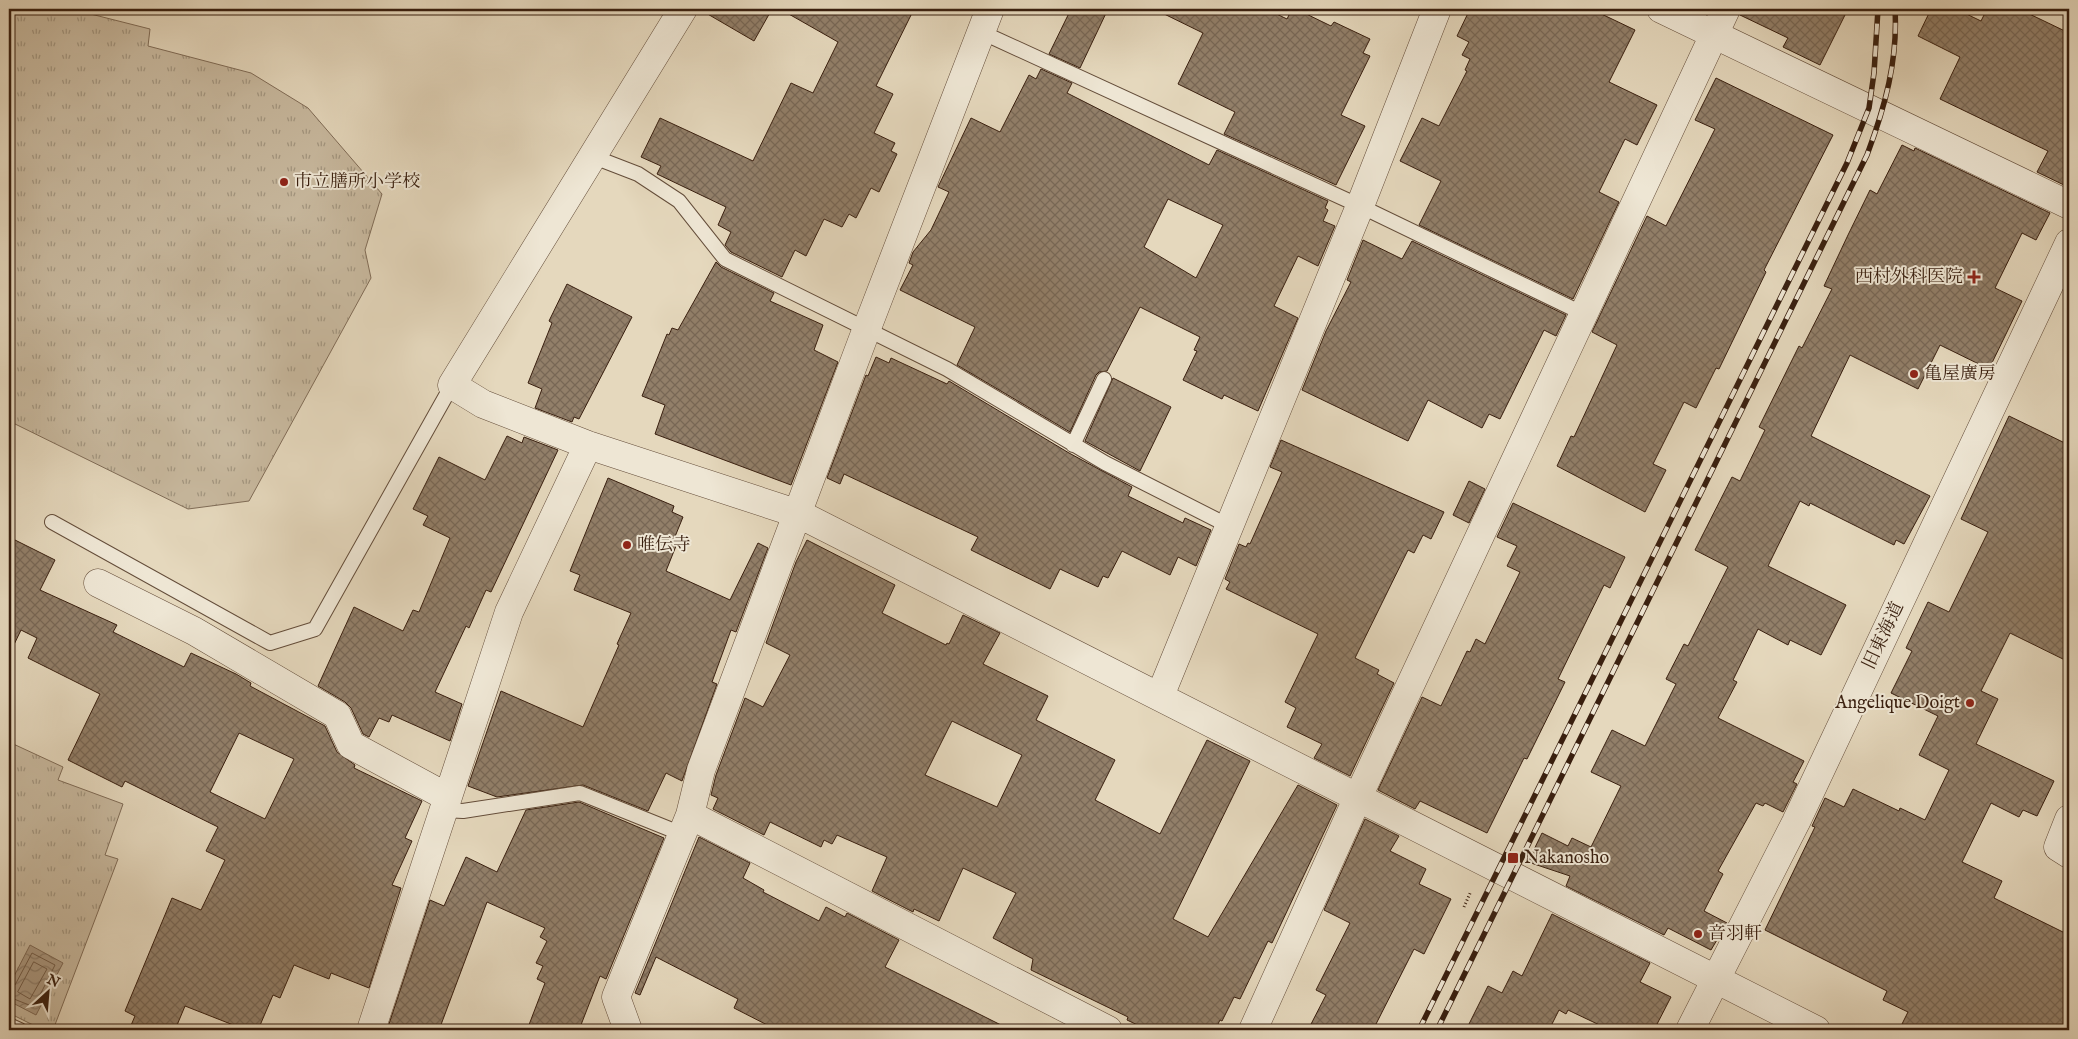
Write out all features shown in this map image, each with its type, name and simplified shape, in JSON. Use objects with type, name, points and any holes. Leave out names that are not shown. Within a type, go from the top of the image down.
[{"type":"street","points":[[683,9],[594,157],[452,385],[483,404],[588,445],[798,514],[1816,1030]]},
{"type":"street","points":[[1160,696],[1360,206],[1437,9]]},
{"type":"street","points":[[1661,9],[2069,205]]},
{"type":"street","points":[[1253,1030],[1358,797],[1726,9]]},
{"type":"street","points":[[628,1030],[616,996],[686,824],[701,770],[867,328],[986,20]]},
{"type":"street","name":"旧東海道","points":[[1690,1030],[1796,822],[2069,244]]},
{"type":"street","points":[[371,1030],[509,612],[588,445]]},
{"type":"street","points":[[98,583],[194,631],[337,716],[351,745],[445,803]]},
{"type":"street","points":[[2069,819],[2058,847],[2069,854]]},
{"type":"street","points":[[686,824],[1108,1030]]},
{"type":"lane","points":[[986,20],[1360,206],[1584,314]]},
{"type":"lane","points":[[594,157],[638,174],[679,201],[725,259],[947,369],[1073,445],[1229,526]]},
{"type":"lane","points":[[1073,445],[1104,379]]},
{"type":"lane","points":[[52,522],[270,643],[315,629],[452,385]]},
{"type":"lane","points":[[445,803],[463,811],[580,793],[686,824]]},
{"type":"lane","points":[[9,1025],[20,1030]]},
{"type":"green space","points":[[9,9],[71,9],[150,29],[148,46],[251,73],[308,108],[382,194],[365,250],[371,278],[249,501],[188,509],[9,421]]},
{"type":"green space","points":[[9,742],[63,767],[58,780],[123,804],[105,855],[118,859],[53,1030],[43,1030],[9,1013]]},
{"type":"water","points":[[30,945],[63,963],[36,1015],[9,1001],[9,986]]},
{"type":"building","points":[[699,9],[772,9],[754,41]]},
{"type":"building","points":[[780,9],[914,9],[876,86],[893,94],[874,133],[895,143],[891,151],[897,154],[879,192],[871,188],[856,218],[849,214],[842,227],[824,219],[806,256],[795,250],[782,277],[731,252],[725,245],[731,232],[718,225],[726,207],[657,174],[661,166],[641,157],[660,118],[753,161],[791,83],[813,93],[838,42]]},
{"type":"building","points":[[1071,9],[1108,9],[1080,68],[1049,54]]},
{"type":"building","points":[[1154,9],[1266,9],[1287,19],[1292,9],[1296,9],[1331,26],[1334,22],[1370,39],[1363,53],[1370,56],[1341,115],[1365,126],[1336,185],[1224,134],[1235,112],[1178,84],[1203,33]]},
{"type":"building","points":[[1470,9],[1591,9],[1635,30],[1609,82],[1657,105],[1637,145],[1625,139],[1599,192],[1619,202],[1573,299],[1419,225],[1441,181],[1400,161],[1422,118],[1439,126],[1467,71],[1465,70],[1470,59],[1462,55],[1469,42],[1457,36]]},
{"type":"building","points":[[1741,9],[1848,9],[1820,65],[1783,47],[1788,38],[1740,15]]},
{"type":"building","points":[[1931,9],[1956,9],[1981,21],[1987,9],[2019,9],[2069,33],[2069,175],[2064,185],[2037,172],[2048,151],[1940,99],[1960,57],[1918,36]]},
{"type":"building","points":[[1041,69],[1072,83],[1067,93],[1209,165],[1217,150],[1328,201],[1325,208],[1328,210],[1323,221],[1335,226],[1318,266],[1298,256],[1274,306],[1298,318],[1258,411],[1224,395],[1222,399],[1183,380],[1197,351],[1194,350],[1200,337],[1140,307],[1107,371],[1099,372],[1096,375],[1070,432],[957,365],[975,327],[900,290],[913,265],[909,263],[913,252],[931,230],[949,192],[938,187],[971,118],[1000,132],[1029,75],[1036,79]],"holes":[[[1168,199],[1223,225],[1196,278],[1144,247]]]},
{"type":"building","points":[[1716,78],[1833,135],[1764,270],[1766,272],[1719,369],[1716,368],[1696,408],[1684,402],[1653,464],[1666,470],[1645,512],[1557,466],[1571,436],[1574,437],[1617,345],[1592,332],[1647,216],[1666,226],[1715,129],[1695,120]]},
{"type":"building","points":[[1902,145],[1914,151],[1915,148],[2050,213],[2036,240],[2022,233],[1995,288],[2022,301],[1989,369],[1940,345],[1918,389],[1850,355],[1811,436],[1930,496],[1904,544],[1896,540],[1894,545],[1810,503],[1809,506],[1800,501],[1768,566],[1846,605],[1821,655],[1790,640],[1788,645],[1758,629],[1733,680],[1737,682],[1718,718],[1804,761],[1793,782],[1797,784],[1783,812],[1765,803],[1763,806],[1756,803],[1718,871],[1723,874],[1704,911],[1727,923],[1711,950],[1668,928],[1664,935],[1566,886],[1570,876],[1528,862],[1542,833],[1568,846],[1572,838],[1591,847],[1621,786],[1591,772],[1612,730],[1645,746],[1676,684],[1666,679],[1684,644],[1688,646],[1728,567],[1695,550],[1732,477],[1740,481],[1765,430],[1759,427],[1799,346],[1802,348],[1832,289],[1824,286],[1848,235],[1870,190],[1877,194]]},
{"type":"building","points":[[1363,240],[1402,259],[1412,241],[1566,315],[1556,336],[1544,330],[1500,419],[1489,414],[1482,428],[1428,400],[1408,441],[1302,390],[1326,331],[1351,282],[1347,280]]},
{"type":"building","points":[[716,262],[721,267],[774,293],[770,301],[823,325],[814,350],[838,362],[791,485],[655,434],[665,405],[642,396],[667,334],[669,335],[672,328],[678,330]]},
{"type":"building","points":[[567,284],[632,317],[579,419],[574,417],[572,422],[535,408],[542,389],[528,383],[552,323],[549,321]]},
{"type":"building","points":[[876,357],[889,363],[891,358],[947,384],[949,381],[1069,453],[1132,487],[1128,496],[1183,523],[1185,518],[1211,530],[1196,566],[1178,557],[1170,575],[1122,551],[1108,578],[1103,576],[1098,587],[1060,569],[1050,589],[971,550],[978,537],[844,474],[840,484],[827,478],[866,375],[868,376]]},
{"type":"building","points":[[1113,378],[1171,407],[1140,471],[1085,441]]},
{"type":"building","points":[[2009,416],[2069,445],[2069,662],[2010,633],[1981,691],[1998,699],[1976,744],[2054,781],[2037,816],[2023,810],[2019,817],[1991,803],[1962,862],[2002,881],[1994,898],[2069,935],[2069,1030],[1899,1030],[1908,1012],[1883,1000],[1887,991],[1765,930],[1815,827],[1812,826],[1825,798],[1844,807],[1853,789],[1899,811],[1900,808],[1925,820],[1949,770],[1919,755],[1938,716],[1891,693],[1912,651],[1906,648],[1928,602],[1949,612],[1988,532],[1961,519]]},
{"type":"building","points":[[507,436],[522,443],[524,437],[558,450],[491,592],[486,590],[469,628],[466,626],[435,692],[462,704],[450,741],[392,715],[389,722],[379,718],[369,737],[363,734],[351,708],[345,702],[318,686],[354,607],[403,631],[413,610],[419,612],[450,538],[423,525],[428,516],[413,509],[439,457],[485,480]]},
{"type":"building","points":[[1281,440],[1444,512],[1431,539],[1423,535],[1414,553],[1408,550],[1355,658],[1379,670],[1377,674],[1394,683],[1350,776],[1314,758],[1322,744],[1287,727],[1296,708],[1285,702],[1318,634],[1226,589],[1230,582],[1225,579],[1239,544],[1246,547],[1248,543],[1250,544],[1282,472],[1270,467]]},
{"type":"building","points":[[608,478],[674,506],[672,512],[683,517],[672,544],[676,546],[666,571],[730,600],[758,543],[768,548],[736,632],[731,630],[712,682],[717,684],[682,781],[666,773],[648,811],[583,785],[497,797],[468,786],[501,691],[583,727],[631,613],[574,590],[580,575],[570,571]]},
{"type":"building","points":[[1469,481],[1485,489],[1469,523],[1453,515]]},
{"type":"building","points":[[1513,503],[1625,557],[1610,588],[1604,585],[1558,679],[1565,682],[1527,759],[1524,758],[1487,833],[1420,801],[1415,809],[1378,790],[1422,697],[1441,706],[1467,651],[1470,652],[1476,639],[1485,644],[1520,572],[1507,566],[1517,546],[1497,537]]},
{"type":"building","points":[[9,537],[55,560],[40,590],[117,625],[113,632],[184,667],[191,653],[236,674],[251,683],[250,686],[325,726],[337,752],[355,765],[354,768],[422,801],[405,838],[412,841],[392,885],[401,888],[369,988],[331,973],[329,979],[294,965],[280,998],[273,995],[258,1030],[246,1030],[185,1006],[175,1030],[129,1030],[135,1016],[125,1011],[172,898],[201,910],[225,860],[206,851],[218,827],[125,781],[122,787],[68,760],[100,694],[28,658],[37,638],[21,630],[9,655]],"holes":[[[239,733],[294,759],[265,819],[210,792]]]},
{"type":"building","points":[[807,540],[895,585],[882,613],[946,645],[947,643],[949,644],[963,615],[1000,633],[983,664],[1048,696],[1036,720],[1115,760],[1095,800],[1160,834],[1207,740],[1250,761],[1173,919],[1208,937],[1298,785],[1337,805],[1272,943],[1268,941],[1240,999],[1234,997],[1222,1021],[1220,1020],[1215,1030],[1148,1030],[1127,1020],[1128,1017],[1031,970],[1033,959],[993,938],[1016,893],[963,868],[939,921],[914,909],[913,912],[872,891],[887,857],[837,835],[832,844],[824,840],[821,847],[770,822],[764,835],[713,809],[718,798],[711,795],[716,775],[745,698],[763,707],[790,655],[766,643],[796,562]],"holes":[[[952,721],[1022,755],[997,807],[925,775]]]},
{"type":"building","points":[[579,802],[664,838],[606,979],[600,976],[579,1030],[527,1030],[545,983],[537,979],[543,966],[536,963],[547,941],[540,937],[545,928],[487,902],[439,1030],[387,1030],[430,900],[444,906],[466,857],[497,872],[526,810]]},
{"type":"building","points":[[1365,819],[1399,836],[1390,851],[1426,869],[1419,884],[1451,899],[1424,954],[1414,949],[1373,1030],[1308,1030],[1326,995],[1316,990],[1350,923],[1324,910]]},
{"type":"building","points":[[699,837],[750,863],[743,878],[764,890],[763,892],[819,921],[826,907],[845,917],[847,913],[899,940],[885,967],[1011,1030],[777,1030],[734,1008],[738,999],[656,957],[640,995],[635,993]]},
{"type":"building","points":[[1552,914],[1650,963],[1640,982],[1671,997],[1654,1030],[1610,1030],[1568,1010],[1566,1014],[1559,1010],[1549,1030],[1466,1030],[1488,986],[1502,993],[1513,971],[1522,976]]},
{"type":"railway","points":[[1419,1030],[1847,163],[1869,108],[1874,73],[1878,9]]},
{"type":"railway","points":[[1437,1030],[1867,155],[1889,83],[1894,47],[1895,9]]},
{"type":"place","name":"市立膳所小学校","points":[[284,182]]},
{"type":"place","name":"西村外科医院","points":[[1974,277]]},
{"type":"place","name":"亀屋廣房","points":[[1914,374]]},
{"type":"place","name":"唯伝寺","points":[[627,545]]},
{"type":"place","name":"Angelique Doigt","points":[[1970,703]]},
{"type":"place","name":"Nakanosho","points":[[1513,858]]},
{"type":"place","name":"音羽軒","points":[[1698,934]]}]
